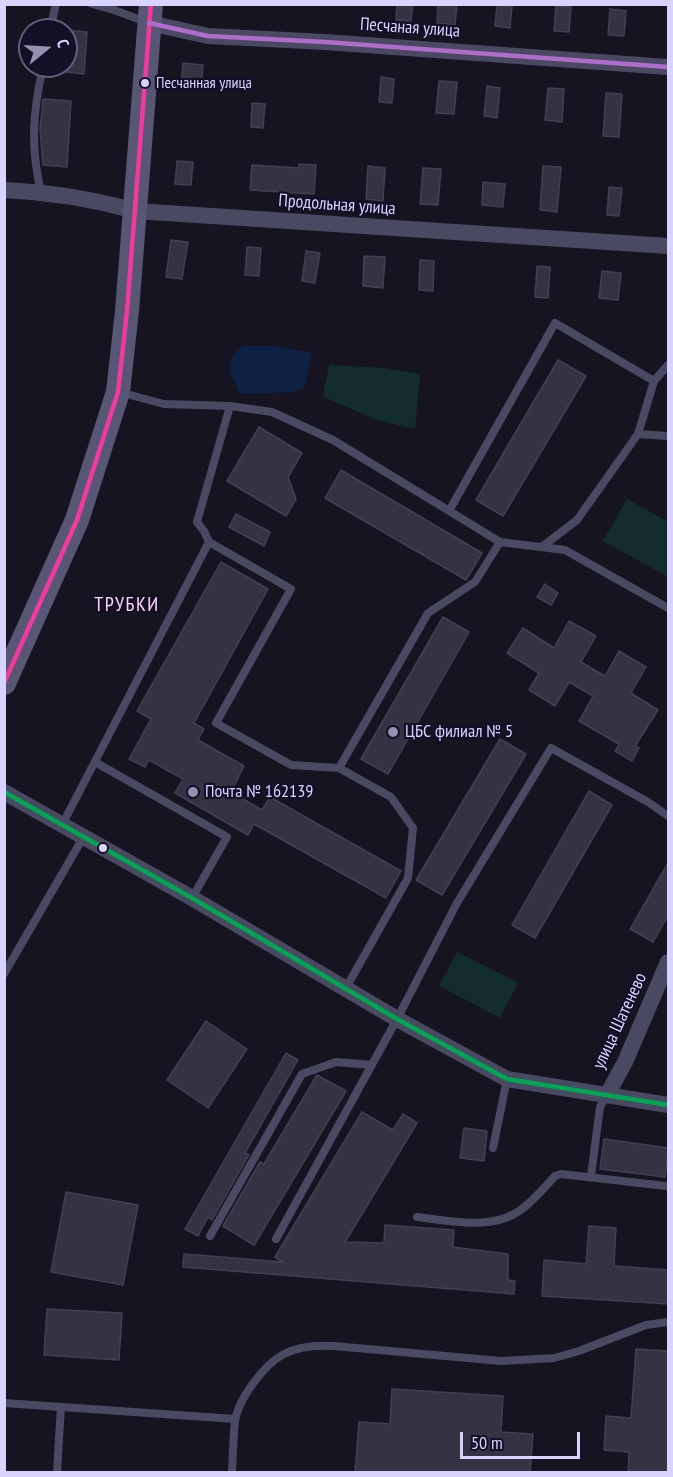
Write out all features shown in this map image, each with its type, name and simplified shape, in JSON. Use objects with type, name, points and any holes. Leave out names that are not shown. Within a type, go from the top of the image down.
[{"type":"main road","points":[[4,683],[77,520],[118,392],[136,211],[150,14]]},
{"type":"street","name":"Песчаная улица","points":[[150,14],[208,36],[325,42],[669,67]]},
{"type":"street","name":"Продольная улица","points":[[4,190],[41,192],[98,201],[136,211],[669,246]]},
{"type":"street","name":"улица Шатенево","points":[[4,792],[84,835],[397,1019],[507,1078],[669,1105]]},
{"type":"street","name":"улица Шатенево","points":[[607,1095],[625,1062],[669,962]]},
{"type":"lane","points":[[92,4],[114,10],[150,14]]},
{"type":"lane","points":[[41,78],[32,138],[41,192]]},
{"type":"lane","points":[[449,511],[555,323],[654,381]]},
{"type":"lane","points":[[543,546],[577,520],[639,434],[654,381],[669,365]]},
{"type":"lane","points":[[118,392],[164,404],[230,406],[272,412],[333,440],[500,542],[565,550],[669,608]]},
{"type":"lane","points":[[230,406],[197,522],[209,542],[291,590],[216,723],[291,765],[339,768],[391,797],[412,828],[408,878],[346,988]]},
{"type":"lane","points":[[639,434],[669,436]]},
{"type":"lane","points":[[63,824],[209,542]]},
{"type":"lane","points":[[339,768],[428,613],[475,582],[500,542]]},
{"type":"lane","points":[[276,1239],[397,1019],[457,903],[551,748],[669,816]]},
{"type":"lane","points":[[95,762],[227,837],[192,898]]},
{"type":"lane","points":[[4,974],[84,835]]},
{"type":"lane","points":[[210,1236],[302,1074],[336,1062],[372,1065]]},
{"type":"lane","points":[[493,1148],[507,1078]]},
{"type":"lane","points":[[591,1176],[600,1107],[607,1095]]},
{"type":"lane","points":[[417,1217],[472,1223],[500,1220],[521,1210],[555,1176],[567,1174],[666,1186]]},
{"type":"lane","points":[[232,1473],[235,1419],[250,1389],[268,1366],[282,1355],[299,1349],[334,1346],[501,1361],[554,1358],[579,1351],[646,1325],[669,1322]]},
{"type":"lane","points":[[4,1403],[235,1419]]},
{"type":"lane","points":[[57,1473],[62,1407]]},
{"type":"green space","points":[[329,365],[386,368],[420,374],[415,429],[377,420],[323,397]]},
{"type":"green space","points":[[627,499],[668,522],[668,577],[603,541]]},
{"type":"green space","points":[[457,952],[518,983],[500,1018],[439,986]]},
{"type":"water","points":[[244,346],[276,346],[312,353],[305,387],[295,392],[240,394],[232,374],[231,362],[237,351]]},
{"type":"building","points":[[397,4],[413,4],[411,21],[396,20]]},
{"type":"building","points":[[438,4],[457,4],[455,25],[437,23]]},
{"type":"building","points":[[497,5],[512,6],[510,28],[495,26]]},
{"type":"building","points":[[556,6],[571,7],[569,32],[554,31]]},
{"type":"building","points":[[610,9],[626,11],[624,36],[608,35]]},
{"type":"building","points":[[78,31],[87,32],[84,74],[78,73]]},
{"type":"building","points":[[183,63],[203,65],[201,87],[181,85]]},
{"type":"building","points":[[381,77],[394,79],[392,103],[379,102]]},
{"type":"building","points":[[439,81],[457,82],[454,114],[436,113]]},
{"type":"building","points":[[487,86],[500,88],[497,118],[484,116]]},
{"type":"building","points":[[548,88],[564,89],[562,122],[545,120]]},
{"type":"building","points":[[606,93],[622,94],[619,137],[603,136]]},
{"type":"building","points":[[43,99],[71,101],[67,167],[43,165],[40,129]]},
{"type":"building","points":[[252,103],[265,104],[263,128],[251,127]]},
{"type":"building","points":[[177,161],[193,162],[191,185],[175,184]]},
{"type":"building","points":[[299,164],[316,165],[314,194],[250,190],[252,165],[299,168]]},
{"type":"building","points":[[368,166],[385,168],[383,201],[366,199]]},
{"type":"building","points":[[543,166],[561,167],[557,212],[540,210]]},
{"type":"building","points":[[423,168],[441,169],[438,205],[420,204]]},
{"type":"building","points":[[483,182],[505,184],[503,207],[482,205]]},
{"type":"building","points":[[609,187],[622,188],[619,216],[607,215]]},
{"type":"building","points":[[171,240],[188,242],[182,279],[166,277]]},
{"type":"building","points":[[247,247],[261,248],[259,276],[245,275]]},
{"type":"building","points":[[306,251],[320,253],[315,283],[302,281]]},
{"type":"building","points":[[364,256],[385,257],[383,288],[363,286]]},
{"type":"building","points":[[420,260],[434,261],[433,291],[419,290]]},
{"type":"building","points":[[537,266],[550,267],[548,298],[535,297]]},
{"type":"building","points":[[602,271],[621,273],[618,300],[599,298]]},
{"type":"building","points":[[558,360],[586,376],[503,516],[476,500]]},
{"type":"building","points":[[259,427],[302,453],[288,477],[296,499],[286,516],[227,481]]},
{"type":"building","points":[[341,470],[482,553],[466,580],[325,498]]},
{"type":"building","points":[[236,514],[270,532],[264,546],[229,527]]},
{"type":"building","points":[[221,562],[268,589],[194,723],[204,729],[198,740],[244,766],[231,792],[262,810],[270,797],[401,871],[386,898],[254,824],[248,835],[175,793],[183,779],[149,760],[145,767],[129,759],[151,719],[137,711]]},
{"type":"building","points":[[545,584],[558,593],[551,605],[537,597]]},
{"type":"building","points":[[443,617],[469,632],[388,774],[361,759]]},
{"type":"building","points":[[569,621],[596,636],[581,662],[605,676],[619,651],[646,667],[631,693],[658,710],[635,746],[639,748],[632,761],[615,751],[619,744],[579,721],[593,696],[569,682],[555,706],[529,690],[539,673],[507,653],[523,628],[554,648]]},
{"type":"building","points":[[500,739],[526,754],[442,895],[416,880]]},
{"type":"building","points":[[589,791],[612,805],[535,938],[512,925]]},
{"type":"building","points":[[669,861],[669,914],[653,942],[630,929]]},
{"type":"building","points":[[206,1021],[247,1049],[208,1108],[167,1080]]},
{"type":"building","points":[[286,1053],[298,1060],[245,1153],[249,1155],[212,1220],[208,1217],[198,1236],[185,1229]]},
{"type":"building","points":[[317,1075],[346,1091],[254,1245],[223,1226],[260,1162],[264,1164]]},
{"type":"building","points":[[362,1112],[393,1130],[403,1114],[417,1123],[345,1242],[384,1243],[385,1225],[454,1230],[453,1247],[508,1254],[508,1280],[515,1281],[514,1294],[183,1267],[184,1254],[283,1262],[275,1257]]},
{"type":"building","points":[[464,1128],[487,1131],[484,1161],[460,1158]]},
{"type":"building","points":[[604,1139],[669,1148],[665,1177],[600,1169]]},
{"type":"building","points":[[66,1192],[138,1205],[123,1285],[51,1272]]},
{"type":"building","points":[[589,1226],[616,1228],[614,1266],[669,1270],[669,1304],[542,1296],[544,1260],[586,1264]]},
{"type":"building","points":[[47,1309],[122,1313],[119,1360],[44,1355]]},
{"type":"building","points":[[636,1349],[669,1351],[669,1473],[628,1473],[629,1452],[604,1450],[606,1416],[631,1418]]},
{"type":"building","points":[[392,1389],[503,1396],[501,1432],[533,1434],[530,1473],[355,1473],[359,1422],[390,1424]]},
{"type":"transit line","points":[[4,683],[77,520],[118,392],[127,311],[151,4]]},
{"type":"transit line","points":[[149,23],[208,36],[325,42],[668,67]]},
{"type":"transit line","points":[[4,792],[192,898],[397,1019],[507,1079],[668,1105]]},
{"type":"place","name":"Песчанная улица","points":[[145,83]]},
{"type":"place","name":"ЦБС филиал № 5","points":[[393,732]]},
{"type":"place","name":"Почта № 162139","points":[[193,792]]},
{"type":"district","name":"ТРУБКИ","points":[[127,605]]}]
